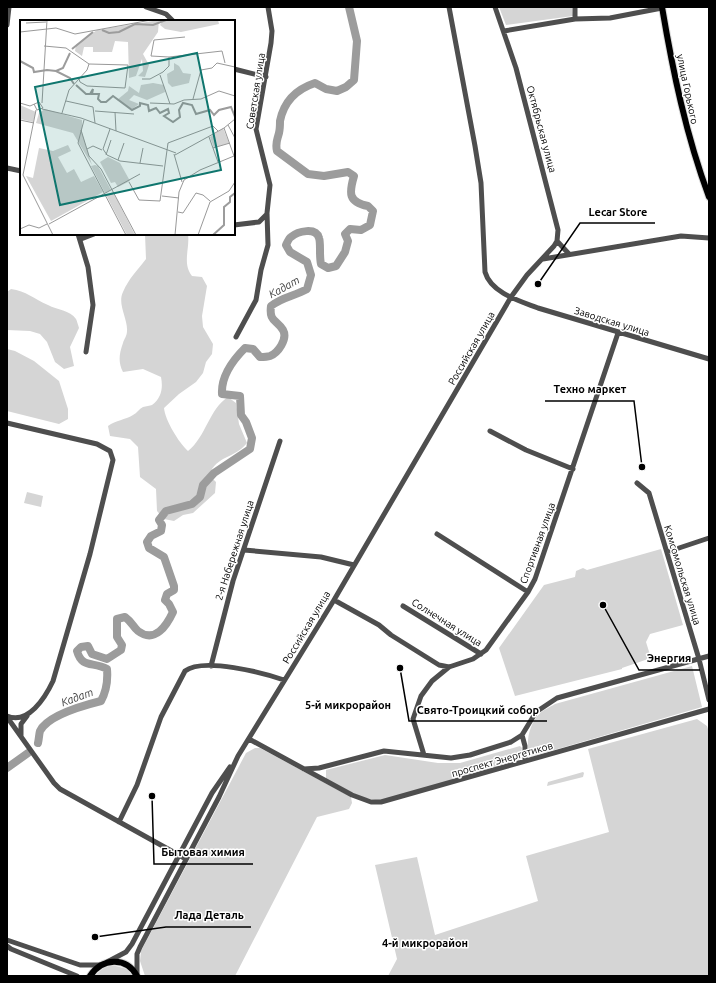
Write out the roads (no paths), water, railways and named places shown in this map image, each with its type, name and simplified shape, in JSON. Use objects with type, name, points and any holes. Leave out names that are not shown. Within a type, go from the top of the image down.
[{"type":"main road","name":"улица Горького","points":[[662,7],[685,123],[696,163],[709,197]]},
{"type":"main road","points":[[90,976],[100,965],[107,962],[121,962],[127,965],[137,975]]},
{"type":"street","points":[[7,25],[9,7]]},
{"type":"street","points":[[146,7],[166,14],[172,20]]},
{"type":"street","name":"Советская улица","points":[[236,337],[256,300],[261,270],[268,245],[267,213],[270,195],[269,178],[256,129],[266,77],[272,31],[268,7]]},
{"type":"street","points":[[449,7],[480,176],[485,272],[492,285],[511,297]]},
{"type":"street","name":"Октябрьская улица","points":[[495,7],[516,68],[558,230],[557,241]]},
{"type":"street","points":[[575,7],[575,19]]},
{"type":"street","points":[[504,31],[575,19],[610,18],[662,7]]},
{"type":"street","points":[[235,69],[266,77]]},
{"type":"street","points":[[7,168],[20,171]]},
{"type":"street","points":[[235,225],[259,222],[267,213]]},
{"type":"street","points":[[542,259],[681,236],[709,238]]},
{"type":"street","points":[[80,237],[88,267],[93,305],[86,352]]},
{"type":"street","points":[[557,241],[569,254]]},
{"type":"street","name":"Российская улица","points":[[137,975],[137,954],[140,947],[219,797],[238,756],[334,600],[511,297],[526,275],[557,241]]},
{"type":"street","name":"Заводская улица","points":[[511,297],[538,308],[709,359]]},
{"type":"street","name":"Спортивная улица","points":[[424,755],[413,719],[421,696],[432,681],[449,667],[481,654],[491,645],[528,592],[535,579],[618,333]]},
{"type":"street","points":[[7,422],[97,444],[110,451],[113,460],[90,554],[57,671],[47,693],[21,724],[22,736]]},
{"type":"street","points":[[490,431],[526,450],[573,469]]},
{"type":"street","name":"2-я Набережная улица","points":[[211,666],[224,610],[280,440]]},
{"type":"street","name":"Комсомольская улица","points":[[637,483],[649,493],[699,659],[709,700]]},
{"type":"street","points":[[437,534],[528,592]]},
{"type":"street","points":[[667,552],[709,538]]},
{"type":"street","points":[[244,550],[321,557],[354,565]]},
{"type":"street","points":[[334,600],[379,625],[390,635],[439,665],[449,667]]},
{"type":"street","name":"Солнечная улица","points":[[403,606],[481,654]]},
{"type":"street","name":"проспект Энергетиков","points":[[304,769],[325,766],[384,751],[459,758],[505,745],[522,735],[536,712],[557,698],[709,656]]},
{"type":"street","points":[[119,822],[137,785],[161,717],[180,678],[191,667],[211,666],[258,671],[284,680]]},
{"type":"street","name":"проспект Энергетиков","points":[[249,739],[362,800],[381,802],[709,709]]},
{"type":"street","points":[[7,716],[18,719],[27,716]]},
{"type":"street","points":[[7,716],[60,789],[178,856],[186,859]]},
{"type":"street","points":[[522,735],[525,746],[525,761]]},
{"type":"street","points":[[107,962],[126,952],[132,944],[212,793],[238,756]]},
{"type":"street","points":[[324,780],[322,773],[325,766]]},
{"type":"street","points":[[7,940],[80,965],[100,965]]},
{"type":"street","points":[[7,946],[11,950],[77,976]]},
{"type":"waterway","name":"Кадат","points":[[38,743],[40,731],[44,725],[68,712],[101,701],[105,693],[107,685],[107,669],[89,664],[82,660],[77,651],[81,647],[88,646],[92,654],[107,659],[121,650],[122,645],[117,637],[117,619],[125,617],[138,631],[150,635],[160,631],[173,612],[165,600],[167,594],[174,590],[174,586],[164,557],[149,548],[147,542],[151,536],[161,531],[162,525],[159,520],[166,511],[192,504],[200,497],[203,485],[214,473],[250,449],[252,438],[246,422],[241,415],[240,396],[222,394],[223,381],[236,358],[245,348],[253,349],[260,357],[266,357],[276,352],[283,341],[283,330],[272,318],[271,306],[307,289],[311,275],[307,262],[290,252],[286,245],[289,239],[298,233],[306,231],[314,232],[320,240],[321,264],[328,268],[336,266],[345,252],[348,241],[345,234],[350,229],[361,230],[370,225],[373,211],[368,206],[357,202],[352,196],[351,187],[354,176],[348,172],[324,176],[308,174],[277,151],[276,146],[282,114],[288,102],[297,92],[315,83],[326,89],[337,91],[346,87],[354,80],[357,41],[349,7]]},
{"type":"waterway","name":"Кадат","points":[[7,768],[28,753]]},
{"type":"place","name":"Lecar Store","points":[[538,284]]},
{"type":"place","name":"Техно маркет","points":[[642,467]]},
{"type":"place","name":"Энергия","points":[[603,605]]},
{"type":"place","name":"Свято-Троицкий собор","points":[[400,668]]},
{"type":"place","name":"Бытовая химия","points":[[152,796]]},
{"type":"place","name":"Лада Деталь","points":[[95,937]]},
{"type":"district","name":"5-й микрорайон","points":[[348,705]]},
{"type":"district","name":"4-й микрорайон","points":[[425,943]]}]
